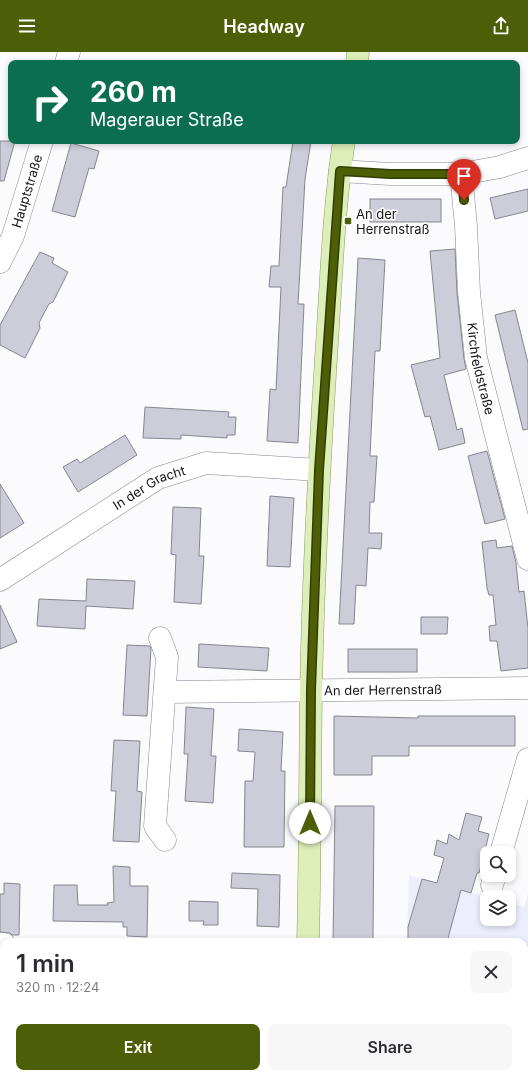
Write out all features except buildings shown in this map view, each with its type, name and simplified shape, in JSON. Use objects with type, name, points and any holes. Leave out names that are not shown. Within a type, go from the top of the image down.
[{"type":"main road","points":[[308,938],[311,690],[319,470],[340,171],[344,144]]},
{"type":"street","name":"Hauptstraße","points":[[0,262],[13,236],[41,144]]},
{"type":"street","points":[[340,171],[390,174],[462,174],[500,167],[528,158]]},
{"type":"street","name":"Kirchfeldstraße","points":[[462,174],[469,292],[476,358],[528,559]]},
{"type":"street","name":"In der Gracht","points":[[0,580],[158,478],[206,463],[319,470]]},
{"type":"street","points":[[160,638],[166,657],[165,692],[155,826],[165,840]]},
{"type":"street","name":"An der Herrenstraß","points":[[165,692],[528,688]]},
{"type":"street","points":[[503,846],[528,759]]},
{"type":"shaded area","points":[[409,875],[480,895],[480,926],[516,926],[516,905],[524,907],[528,893],[528,938],[407,938]]},
{"type":"place","name":"An der Herrenstraß","points":[[348,221]]},
{"type":"route","points":[[310,823],[311,690],[319,470],[340,171],[390,174],[462,174],[464,200]]}]
